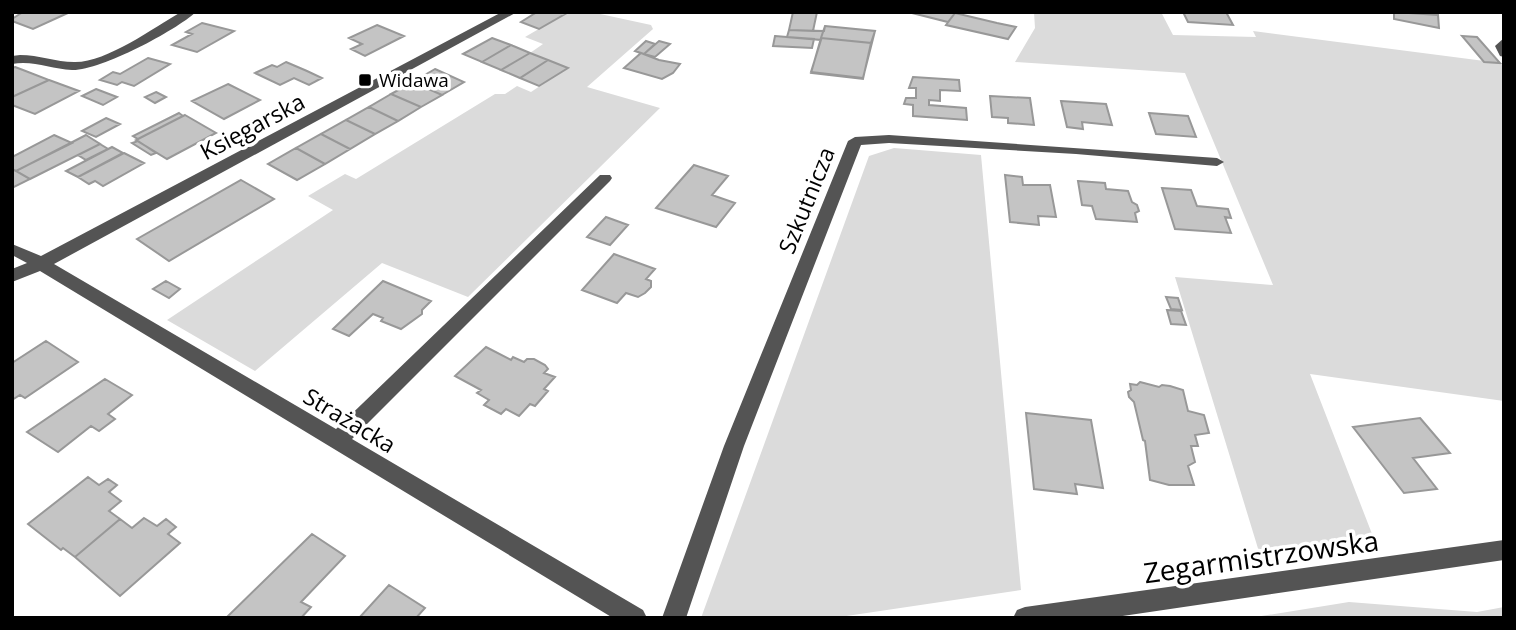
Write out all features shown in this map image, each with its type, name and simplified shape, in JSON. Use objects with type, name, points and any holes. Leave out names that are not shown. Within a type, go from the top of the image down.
[{"type":"street","points":[[12,60],[23,56],[69,67],[96,62],[190,12]]},
{"type":"street","name":"Księgarska","points":[[12,276],[40,264],[511,12]]},
{"type":"street","points":[[1504,42],[1501,46],[1504,53]]},
{"type":"street","name":"Szkutnicza","points":[[674,618],[734,446],[855,141],[889,139],[1076,150],[1217,162]]},
{"type":"street","points":[[337,441],[605,178]]},
{"type":"street","name":"Strażacka","points":[[12,249],[635,618]]},
{"type":"street","name":"Zegarmistrzowska","points":[[1025,618],[1504,550]]},
{"type":"shaded area","points":[[568,12],[591,12],[651,25],[653,29],[587,87],[660,108],[468,297],[382,263],[255,371],[167,320],[333,210],[308,196],[345,174],[356,179],[495,94],[505,94],[517,86],[531,92],[567,68],[530,53],[543,44],[525,37]]},
{"type":"shaded area","points":[[1034,12],[1161,12],[1173,35],[1256,37],[1253,31],[1500,63],[1504,68],[1504,401],[1310,374],[1374,539],[1260,555],[1175,277],[1273,285],[1185,73],[1015,62],[1035,28]]},
{"type":"shaded area","points":[[894,148],[981,155],[1021,590],[833,618],[701,618],[869,156]]},
{"type":"shaded area","points":[[1349,602],[1477,612],[1504,607],[1504,618],[1249,618]]},
{"type":"building","points":[[23,12],[70,12],[33,29],[12,21]]},
{"type":"building","points":[[537,12],[565,14],[539,29],[521,22]]},
{"type":"building","points":[[793,12],[817,12],[813,31],[789,30]]},
{"type":"building","points":[[908,12],[952,12],[955,13],[948,22]]},
{"type":"building","points":[[1183,12],[1226,12],[1233,25],[1188,22]]},
{"type":"building","points":[[1394,12],[1438,15],[1439,28],[1394,19]]},
{"type":"building","points":[[955,13],[1016,27],[1008,39],[946,25]]},
{"type":"building","points":[[202,23],[234,31],[197,52],[172,45],[192,34],[186,32]]},
{"type":"building","points":[[377,25],[404,36],[365,56],[351,49],[362,44],[349,38]]},
{"type":"building","points":[[825,26],[875,31],[863,78],[811,72],[821,40],[787,37],[789,30],[824,31]]},
{"type":"building","points":[[825,26],[875,31],[871,43],[821,38]]},
{"type":"building","points":[[775,36],[814,39],[812,48],[773,46]]},
{"type":"building","points":[[1462,36],[1477,37],[1500,63],[1484,62]]},
{"type":"building","points":[[492,38],[511,45],[482,62],[463,54]]},
{"type":"building","points":[[821,38],[871,43],[863,79],[811,73]]},
{"type":"building","points":[[646,41],[655,44],[644,54],[635,51]]},
{"type":"building","points":[[659,41],[670,44],[655,57],[644,54]]},
{"type":"building","points":[[511,45],[530,53],[501,70],[482,62]]},
{"type":"building","points":[[530,53],[548,60],[520,78],[501,70]]},
{"type":"building","points":[[641,53],[680,64],[673,73],[662,79],[624,68]]},
{"type":"building","points":[[148,58],[170,64],[134,86],[100,80],[113,72],[120,74]]},
{"type":"building","points":[[548,60],[568,68],[539,86],[520,78]]},
{"type":"building","points":[[286,62],[322,78],[309,85],[294,78],[280,85],[255,73]]},
{"type":"building","points":[[12,68],[49,80],[12,97]]},
{"type":"building","points":[[435,69],[464,82],[442,95],[413,82]]},
{"type":"building","points":[[913,77],[959,80],[960,91],[940,90],[940,101],[929,100],[929,105],[966,108],[967,120],[913,116],[913,105],[904,104],[906,98],[916,98],[916,88],[909,88]]},
{"type":"building","points":[[49,80],[79,91],[35,114],[12,105],[12,97]]},
{"type":"building","points":[[413,82],[442,95],[421,107],[391,94]]},
{"type":"building","points":[[228,84],[260,100],[224,119],[192,101]]},
{"type":"building","points":[[96,89],[117,97],[103,105],[82,96]]},
{"type":"building","points":[[156,92],[166,97],[155,103],[145,97]]},
{"type":"building","points":[[391,94],[421,107],[398,121],[369,107]]},
{"type":"building","points":[[990,96],[1030,98],[1034,125],[1008,123],[1008,118],[992,117]]},
{"type":"building","points":[[1061,101],[1106,104],[1112,125],[1082,122],[1083,129],[1067,127]]},
{"type":"building","points":[[369,107],[398,121],[375,134],[346,120]]},
{"type":"building","points":[[179,113],[183,116],[138,139],[133,136]]},
{"type":"building","points":[[1149,113],[1188,116],[1196,137],[1156,134]]},
{"type":"building","points":[[185,115],[216,133],[167,159],[136,140]]},
{"type":"building","points":[[106,118],[120,124],[96,137],[82,131]]},
{"type":"building","points":[[346,120],[375,134],[350,149],[321,134]]},
{"type":"building","points":[[321,134],[350,149],[325,164],[296,148]]},
{"type":"building","points":[[54,135],[72,143],[16,171],[12,169],[12,157]]},
{"type":"building","points":[[86,135],[100,144],[30,179],[16,171]]},
{"type":"building","points":[[138,141],[156,153],[151,155],[132,143]]},
{"type":"building","points":[[100,144],[108,149],[86,160],[78,155]]},
{"type":"building","points":[[112,147],[123,153],[78,177],[66,171]]},
{"type":"building","points":[[296,148],[325,164],[297,180],[268,164]]},
{"type":"building","points":[[124,153],[144,163],[103,186],[95,181],[89,184],[78,177]]},
{"type":"building","points":[[694,165],[728,176],[712,195],[735,203],[716,227],[656,208]]},
{"type":"building","points":[[12,169],[16,171],[30,179],[12,188]]},
{"type":"building","points":[[1005,175],[1022,177],[1023,185],[1050,185],[1056,217],[1038,216],[1039,225],[1010,222]]},
{"type":"building","points":[[241,180],[274,199],[169,261],[137,239]]},
{"type":"building","points":[[1078,181],[1105,183],[1106,189],[1128,191],[1139,211],[1135,213],[1137,222],[1096,219],[1092,206],[1082,205]]},
{"type":"building","points":[[1162,188],[1191,190],[1197,206],[1228,209],[1231,218],[1225,217],[1231,233],[1175,229]]},
{"type":"building","points":[[606,217],[628,225],[610,245],[587,237]]},
{"type":"building","points":[[614,254],[655,269],[646,279],[651,281],[651,287],[645,293],[638,297],[626,293],[617,303],[582,290]]},
{"type":"building","points":[[166,281],[180,289],[169,298],[153,289]]},
{"type":"building","points":[[383,281],[431,301],[422,310],[422,314],[401,329],[381,321],[383,318],[373,314],[349,336],[333,329]]},
{"type":"building","points":[[1166,297],[1178,298],[1182,310],[1171,309]]},
{"type":"building","points":[[1167,310],[1181,311],[1186,325],[1171,324]]},
{"type":"building","points":[[46,341],[78,362],[25,398],[20,395],[12,400],[12,363]]},
{"type":"building","points":[[486,347],[511,360],[513,357],[524,362],[534,359],[548,369],[544,373],[555,377],[544,389],[548,391],[535,406],[530,404],[519,416],[506,409],[501,414],[484,405],[489,400],[477,393],[481,390],[455,376]]},
{"type":"building","points":[[105,379],[132,395],[108,414],[115,419],[99,431],[91,426],[58,452],[27,432]]},
{"type":"building","points":[[1140,382],[1183,390],[1188,411],[1204,415],[1209,433],[1195,435],[1198,446],[1191,446],[1195,462],[1188,466],[1194,485],[1169,485],[1150,480],[1145,441],[1134,402],[1128,392],[1131,390],[1130,384],[1137,385]]},
{"type":"building","points":[[1026,413],[1091,420],[1103,488],[1075,484],[1077,494],[1034,489]]},
{"type":"building","points":[[1420,418],[1450,453],[1413,458],[1437,489],[1404,493],[1353,427]]},
{"type":"building","points":[[88,477],[99,485],[108,479],[117,485],[109,492],[121,501],[109,511],[120,519],[75,557],[63,548],[61,550],[28,524]]},
{"type":"building","points":[[144,518],[157,526],[166,519],[176,527],[168,534],[180,543],[120,596],[75,557],[120,519],[132,528]]},
{"type":"building","points":[[312,534],[345,556],[301,602],[311,607],[301,618],[226,618]]},
{"type":"building","points":[[389,585],[425,608],[416,618],[359,618]]},
{"type":"place","name":"Widawa","points":[[365,80]]}]
